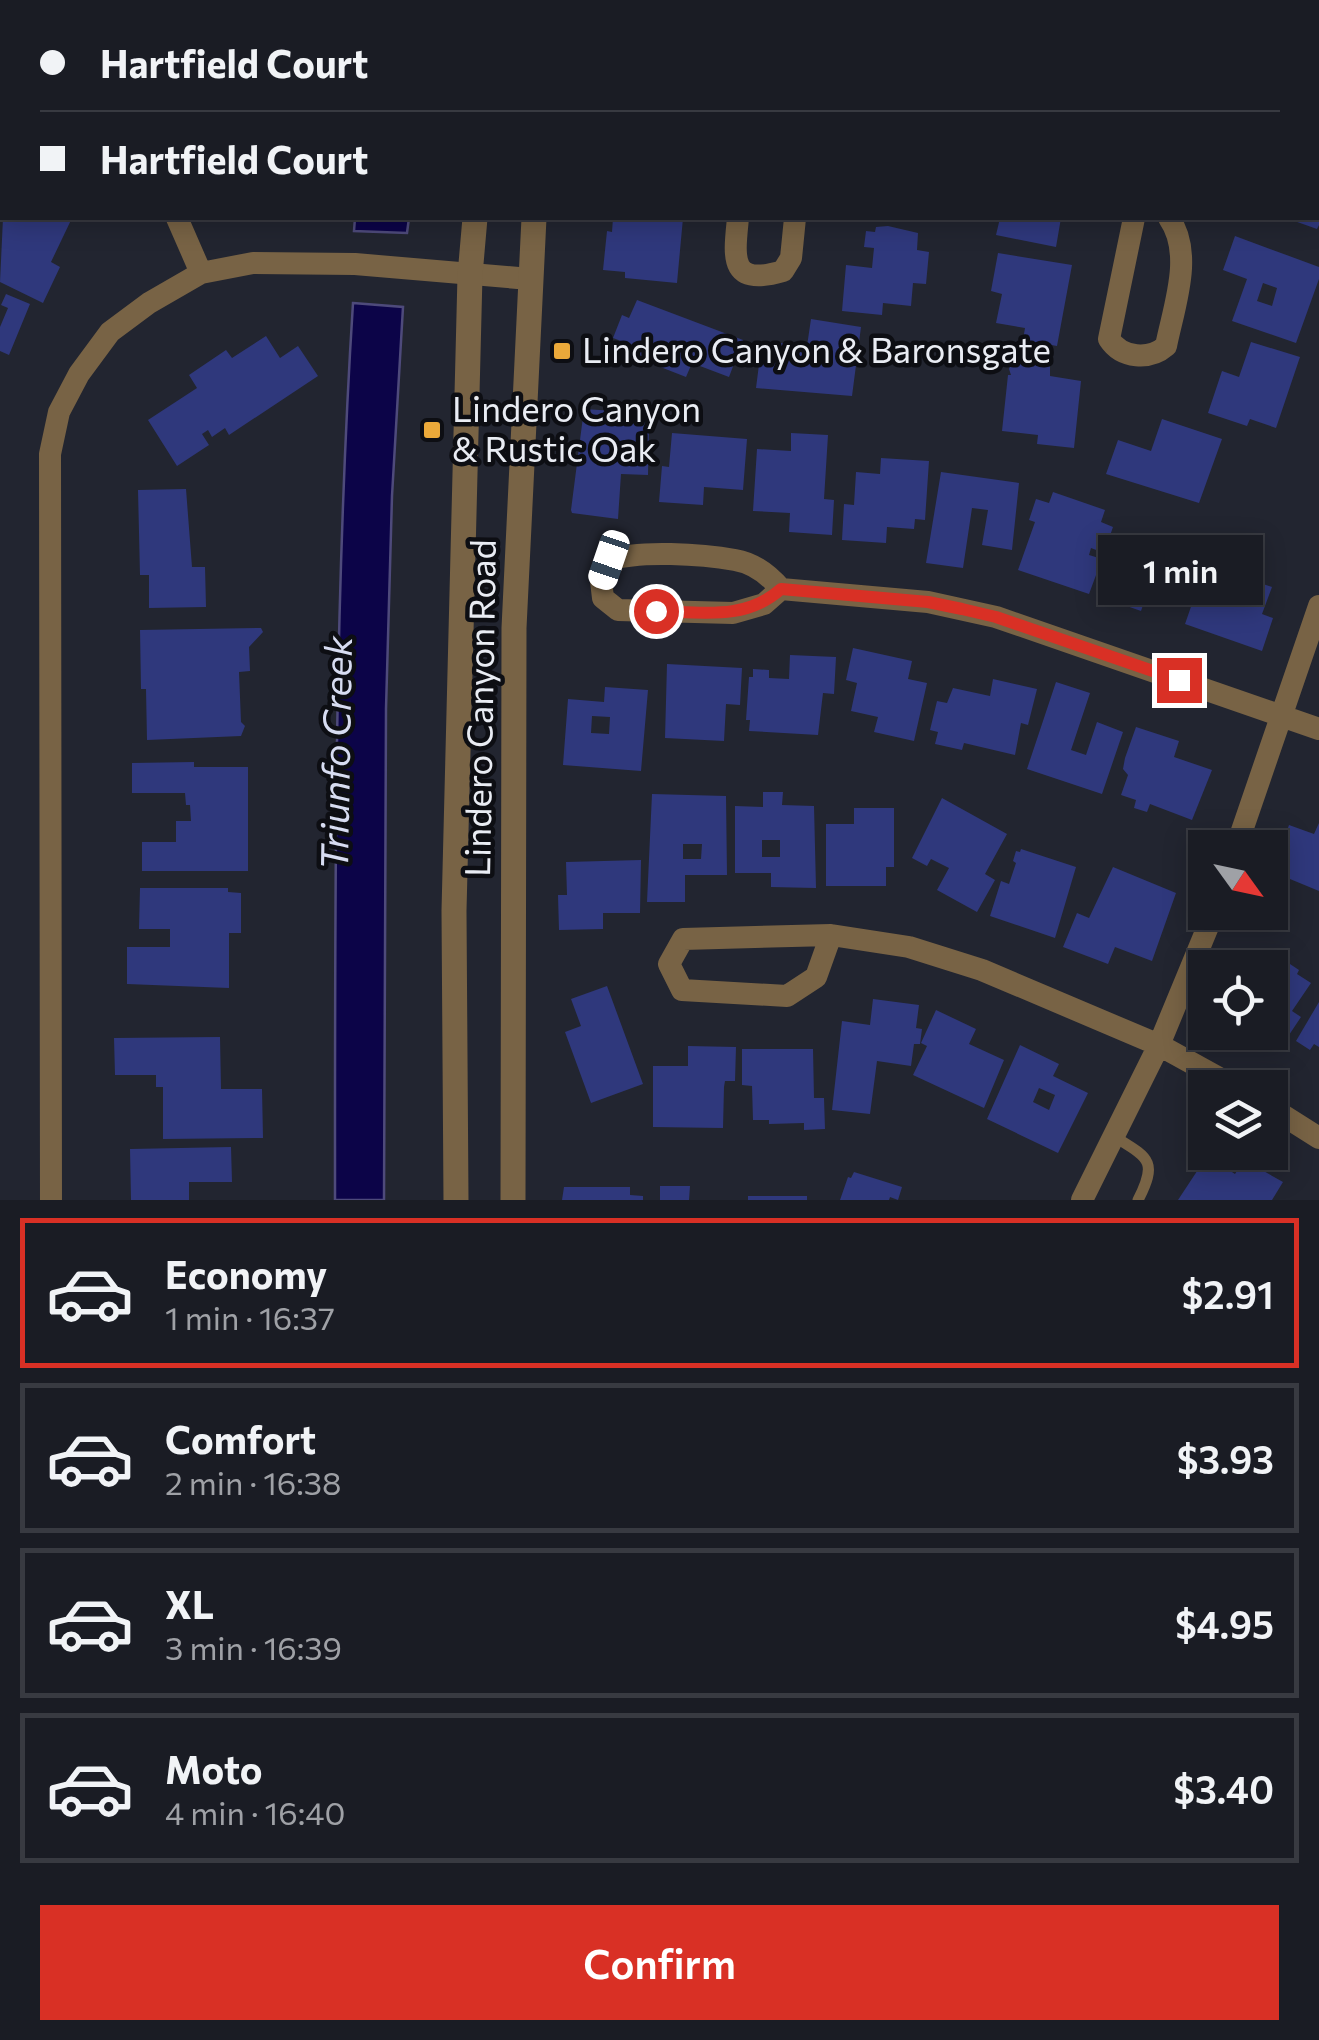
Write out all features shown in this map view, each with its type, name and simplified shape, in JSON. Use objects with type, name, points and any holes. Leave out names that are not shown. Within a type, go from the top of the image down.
[{"type":"street","points":[[178,220],[201,273]]},
{"type":"street","name":"Lindero Canyon Road","points":[[456,1200],[454,911],[470,275],[475,220]]},
{"type":"street","name":"Lindero Canyon Road","points":[[513,1200],[514,628],[534,220]]},
{"type":"street","points":[[738,220],[734,257],[741,270],[762,277],[783,271],[791,258],[794,220]]},
{"type":"street","points":[[1134,220],[1110,339],[1114,347],[1140,356],[1158,353],[1166,346],[1182,254],[1176,228],[1170,220]]},
{"type":"street","points":[[51,1200],[50,454],[58,412],[79,374],[110,332],[201,273],[252,263],[354,264],[530,278]]},
{"type":"street","points":[[781,589],[764,604],[732,613],[618,610],[604,598],[602,581],[609,560],[630,553],[738,560],[768,575],[781,589],[928,602],[996,617],[1319,729]]},
{"type":"street","points":[[1242,830],[1319,606]]},
{"type":"street","points":[[1082,1200],[1158,1045],[1206,930]]},
{"type":"street","points":[[831,935],[816,977],[787,996],[682,990],[668,964],[683,939],[831,935],[909,947],[982,970],[1158,1045],[1204,1070]]},
{"type":"street","points":[[1288,1118],[1319,1138]]},
{"type":"lane","points":[[1114,1137],[1142,1154],[1149,1164],[1151,1174],[1138,1200]]},
{"type":"shaded area","points":[[355,220],[409,220],[407,233],[354,231]]},
{"type":"shaded area","points":[[353,303],[403,307],[392,496],[386,709],[384,1200],[335,1200],[339,639]]},
{"type":"building","points":[[3,220],[71,220],[51,262],[60,267],[43,303],[0,282]]},
{"type":"building","points":[[613,220],[683,220],[677,283],[625,278],[625,272],[603,270],[607,231],[612,232]]},
{"type":"building","points":[[1000,220],[1061,220],[1056,247],[996,235]]},
{"type":"building","points":[[1292,220],[1319,220],[1317,229]]},
{"type":"building","points":[[888,226],[918,233],[917,250],[929,252],[926,284],[913,283],[911,306],[883,303],[882,315],[842,311],[846,265],[872,268],[874,248],[864,247],[866,231]]},
{"type":"building","points":[[1235,236],[1319,267],[1319,279],[1296,343],[1232,321],[1247,279],[1223,270]],"holes":[[[1263,283],[1277,288],[1272,306],[1257,301]]]},
{"type":"building","points":[[998,253],[1072,265],[1057,346],[1023,340],[1025,328],[996,323],[1002,294],[991,291]]},
{"type":"building","points":[[6,294],[30,304],[9,355],[0,351],[0,327],[8,308],[1,305]]},
{"type":"building","points":[[637,300],[743,340],[729,377],[692,363],[686,377],[617,350],[621,341],[613,338],[622,315],[629,318]]},
{"type":"building","points":[[811,319],[861,327],[852,396],[756,388],[762,341],[807,346]]},
{"type":"building","points":[[266,336],[280,358],[298,346],[318,376],[229,435],[225,428],[212,437],[208,430],[202,434],[209,445],[177,466],[148,420],[197,388],[189,375],[226,350],[232,358]]},
{"type":"building","points":[[1251,342],[1300,357],[1276,428],[1250,419],[1247,426],[1208,413],[1222,371],[1239,377]]},
{"type":"building","points":[[1015,347],[1050,351],[1050,376],[1081,381],[1074,448],[1037,444],[1038,435],[1002,431]]},
{"type":"building","points":[[584,409],[646,413],[648,475],[621,474],[618,519],[571,510]]},
{"type":"building","points":[[1162,419],[1222,439],[1199,503],[1106,474],[1118,440],[1151,451]]},
{"type":"building","points":[[672,433],[747,439],[743,490],[704,487],[703,505],[659,502],[662,466],[669,467]]},
{"type":"building","points":[[791,433],[828,435],[824,499],[834,500],[832,535],[789,532],[790,513],[753,511],[757,449],[791,451]]},
{"type":"building","points":[[881,458],[929,461],[925,520],[915,519],[914,529],[887,527],[886,543],[842,540],[844,504],[854,505],[856,472],[880,474]]},
{"type":"building","points":[[941,472],[1019,483],[1012,550],[982,545],[988,510],[972,508],[963,568],[926,563]]},
{"type":"building","points":[[186,489],[192,567],[205,567],[206,607],[149,608],[149,575],[140,575],[138,490]]},
{"type":"building","points":[[1053,492],[1105,510],[1101,522],[1113,527],[1104,553],[1091,548],[1089,555],[1102,559],[1089,594],[1018,570],[1035,522],[1029,520],[1036,499],[1049,503]]},
{"type":"building","points":[[1129,534],[1200,558],[1182,605],[1147,593],[1141,611],[1098,596],[1110,562],[1118,566]]},
{"type":"building","points":[[1210,552],[1249,566],[1245,578],[1272,587],[1262,614],[1273,618],[1262,651],[1185,624]]},
{"type":"building","points":[[261,628],[263,632],[249,647],[250,671],[239,672],[241,722],[245,726],[241,736],[147,740],[140,630]]},
{"type":"building","points":[[853,648],[912,661],[908,679],[927,683],[914,741],[874,732],[878,717],[851,711],[857,683],[846,680]]},
{"type":"building","points":[[790,655],[836,657],[834,694],[823,693],[818,735],[749,731],[750,720],[746,720],[753,669],[769,670],[769,678],[789,679]]},
{"type":"building","points":[[667,664],[742,668],[740,705],[726,704],[724,741],[665,738]]},
{"type":"building","points":[[993,679],[1037,689],[1028,725],[1021,723],[1015,755],[964,743],[962,750],[935,744],[938,732],[930,730],[937,701],[947,703],[953,688],[990,696]]},
{"type":"building","points":[[1056,682],[1090,693],[1071,750],[1086,755],[1097,722],[1123,732],[1102,794],[1027,769]]},
{"type":"building","points":[[605,687],[648,690],[641,771],[563,765],[568,699],[604,702]],"holes":[[[592,716],[610,717],[609,734],[591,733]]]},
{"type":"building","points":[[1136,727],[1179,741],[1174,757],[1212,770],[1192,820],[1150,804],[1147,812],[1134,808],[1136,800],[1121,795],[1128,775],[1123,769],[1125,758]]},
{"type":"building","points":[[194,762],[194,767],[248,767],[248,871],[142,871],[142,842],[176,842],[176,821],[191,821],[190,805],[186,805],[185,793],[132,793],[132,763]]},
{"type":"building","points":[[763,792],[783,792],[782,805],[814,806],[816,888],[771,887],[771,873],[735,873],[735,806],[763,807]],"holes":[[[762,840],[780,840],[780,857],[762,857]]]},
{"type":"building","points":[[652,794],[726,796],[727,875],[685,875],[685,902],[647,902]],"holes":[[[683,844],[702,844],[701,859],[683,859]]]},
{"type":"building","points":[[942,798],[1007,834],[985,874],[995,880],[977,912],[937,890],[949,868],[931,859],[927,866],[912,858]]},
{"type":"building","points":[[854,808],[894,808],[894,867],[886,867],[886,886],[826,886],[826,824],[854,824]]},
{"type":"building","points":[[1319,823],[1319,891],[1288,878],[1289,825],[1314,834]]},
{"type":"building","points":[[1021,849],[1076,867],[1055,938],[990,916],[1001,881],[1009,884],[1016,851]]},
{"type":"building","points":[[641,860],[640,913],[603,913],[603,929],[559,930],[558,895],[567,895],[566,862]]},
{"type":"building","points":[[1113,867],[1176,893],[1152,961],[1115,947],[1108,964],[1063,947],[1077,913],[1089,918]]},
{"type":"building","points":[[140,888],[228,888],[228,892],[241,893],[241,933],[229,933],[229,988],[127,984],[127,947],[170,947],[170,929],[139,929]]},
{"type":"building","points":[[1288,963],[1311,983],[1292,1011],[1301,1017],[1288,1036]]},
{"type":"building","points":[[607,986],[643,1084],[591,1103],[565,1032],[581,1026],[571,999]]},
{"type":"building","points":[[873,999],[919,1005],[916,1028],[922,1029],[920,1044],[914,1044],[911,1066],[877,1061],[870,1114],[832,1110],[842,1021],[870,1025]]},
{"type":"building","points":[[1319,1002],[1319,1047],[1314,1044],[1310,1050],[1296,1041]]},
{"type":"building","points":[[936,1010],[976,1029],[969,1044],[1004,1060],[984,1108],[913,1075],[927,1046],[921,1043]]},
{"type":"building","points":[[220,1037],[221,1089],[262,1089],[263,1138],[163,1139],[163,1087],[156,1087],[156,1075],[115,1075],[114,1038]]},
{"type":"building","points":[[1020,1045],[1059,1064],[1053,1076],[1088,1093],[1058,1153],[987,1119]],"holes":[[[1039,1088],[1055,1095],[1049,1110],[1033,1102]]]},
{"type":"building","points":[[688,1046],[736,1047],[735,1081],[725,1081],[724,1087],[723,1128],[653,1127],[653,1066],[688,1066]]},
{"type":"building","points":[[742,1049],[813,1049],[814,1098],[824,1098],[825,1129],[804,1130],[804,1123],[769,1124],[769,1120],[753,1120],[752,1086],[742,1085]]},
{"type":"building","points":[[231,1147],[232,1182],[189,1182],[189,1200],[131,1200],[130,1149]]},
{"type":"building","points":[[1198,1170],[1229,1170],[1235,1174],[1238,1170],[1262,1170],[1283,1182],[1272,1200],[1178,1200]]},
{"type":"building","points":[[854,1172],[902,1187],[898,1200],[840,1200],[848,1177]]},
{"type":"building","points":[[660,1186],[690,1186],[689,1200],[660,1200]]},
{"type":"building","points":[[564,1187],[630,1187],[630,1195],[643,1196],[643,1200],[562,1200]]},
{"type":"building","points":[[748,1196],[807,1196],[807,1200],[748,1200]]},
{"type":"place","name":"Lindero Canyon & Baronsgate","points":[[562,351]]},
{"type":"place","name":"Lindero Canyon & Rustic Oak","points":[[432,430]]},
{"type":"route","points":[[656,611],[732,613],[764,604],[781,589],[928,602],[996,617],[1179,680]]},
{"type":"water label","name":"Triunfo Creek","points":[[337,753]]}]
